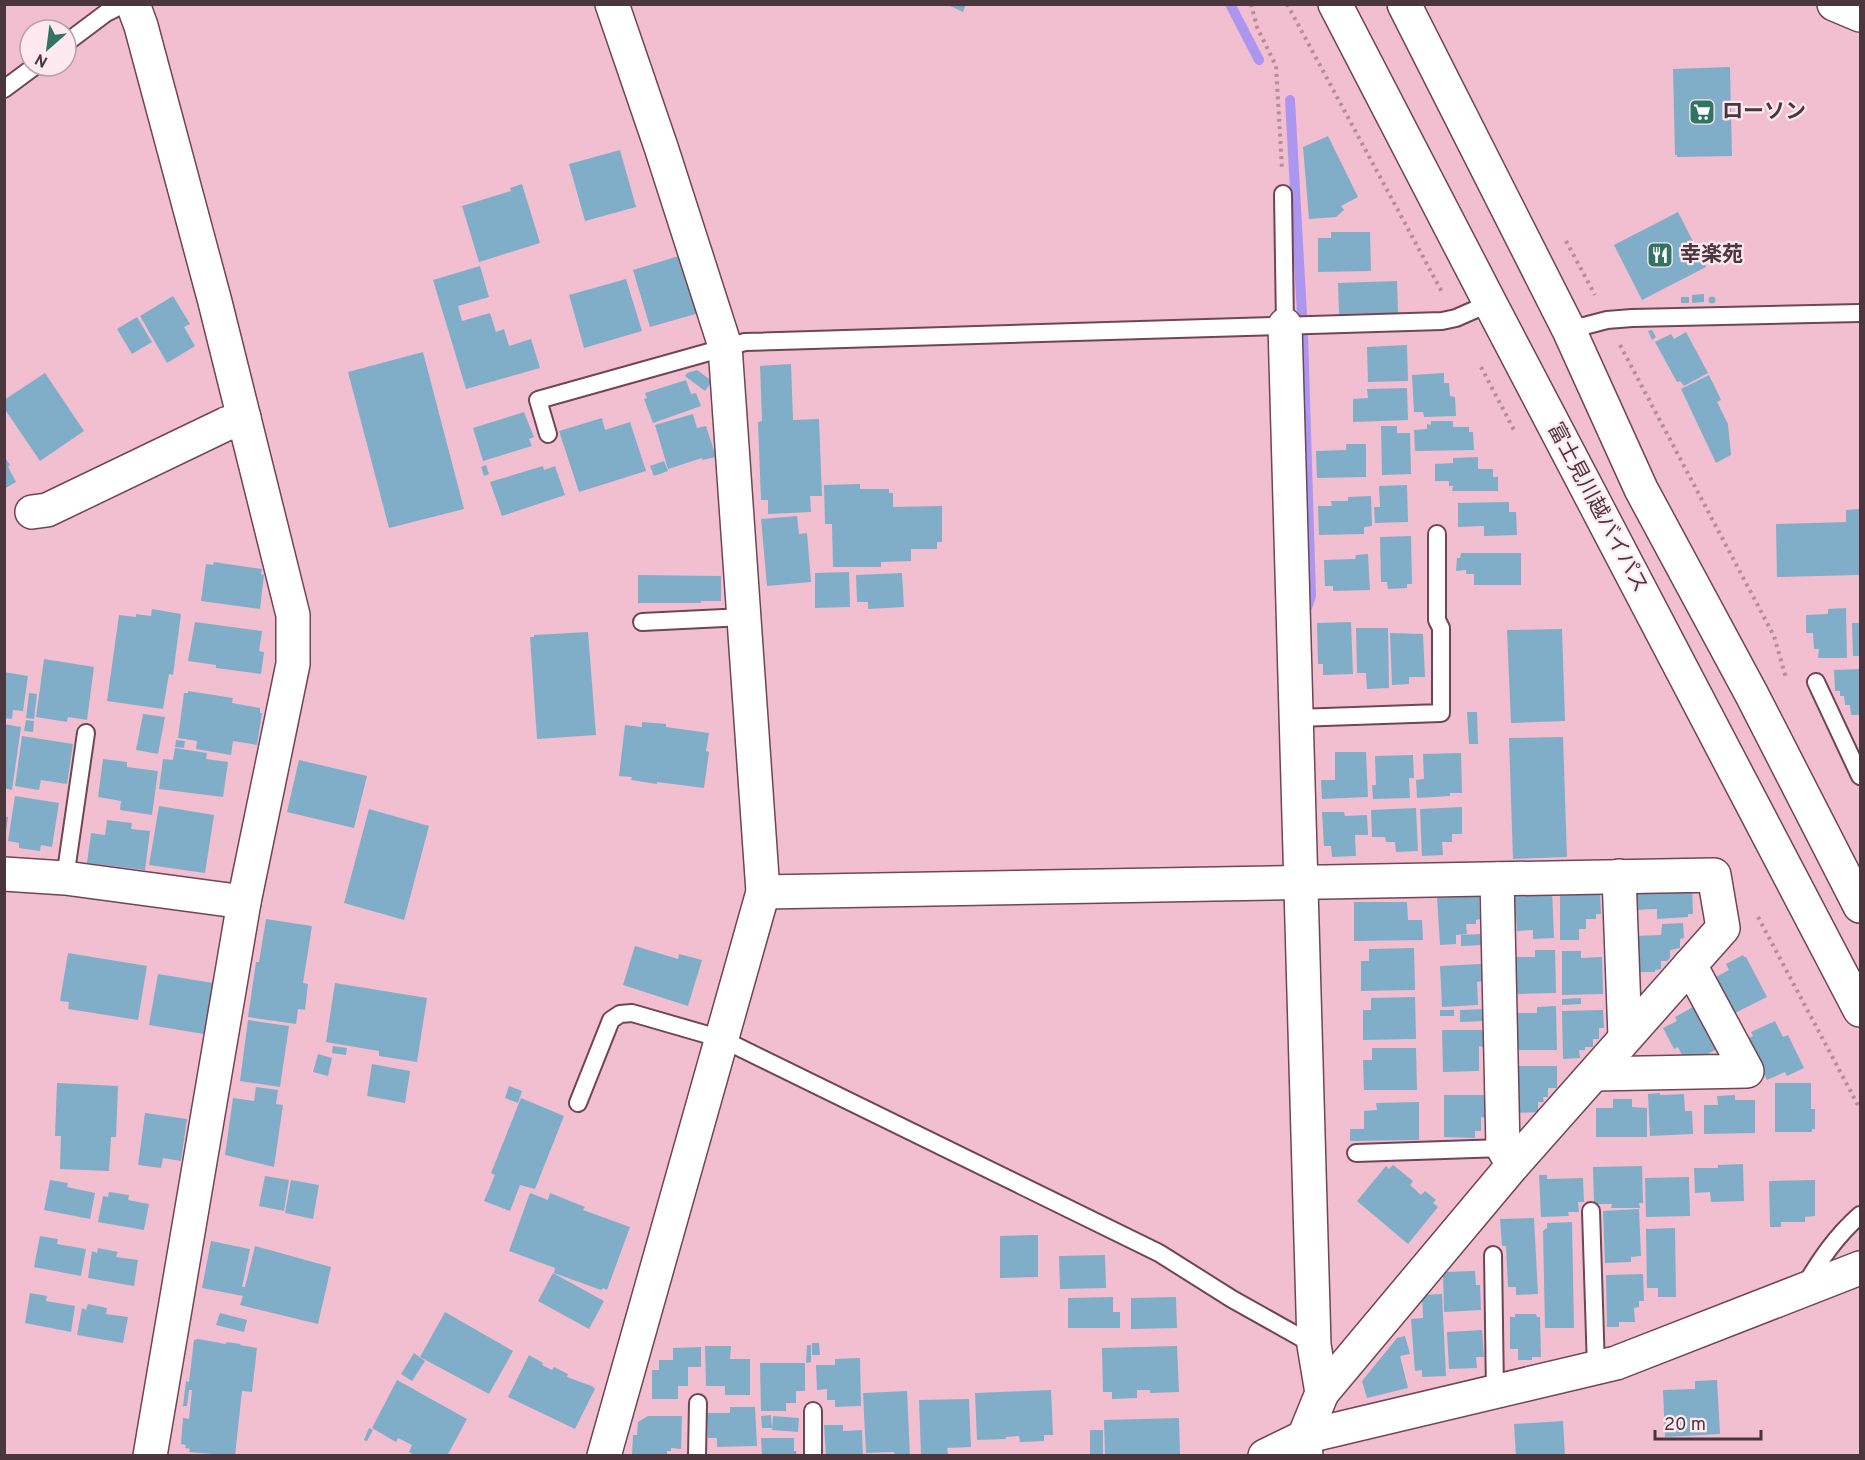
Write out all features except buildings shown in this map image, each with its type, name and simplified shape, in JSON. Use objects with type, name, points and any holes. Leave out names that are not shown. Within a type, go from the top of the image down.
[{"type":"main road","points":[[133,4],[244,418],[293,615],[294,638],[293,664],[244,902],[150,1455]]},
{"type":"main road","points":[[604,1455],[763,892],[725,346],[612,4]]},
{"type":"main road","name":"富士見川越バイパス","points":[[1335,4],[1860,1010]]},
{"type":"main road","points":[[1404,4],[1569,330],[1641,489],[1752,695],[1860,906]]},
{"type":"main road","points":[[1834,4],[1860,15]]},
{"type":"main road","points":[[1285,325],[1314,1345],[1322,1393]]},
{"type":"main road","points":[[32,512],[47,510],[226,424],[244,418]]},
{"type":"main road","points":[[4,874],[65,878],[244,902]]},
{"type":"main road","points":[[763,892],[1714,875],[1724,928],[1594,1074],[1508,1156],[1322,1393],[1305,1446]]},
{"type":"main road","points":[[1619,876],[1625,1037]]},
{"type":"main road","points":[[1497,879],[1508,1156]]},
{"type":"main road","points":[[1594,1074],[1747,1071],[1690,965]]},
{"type":"main road","points":[[1265,1455],[1305,1446],[1495,1392],[1616,1363],[1860,1268]]},
{"type":"lane","points":[[78,34],[106,13],[124,4]]},
{"type":"lane","points":[[4,89],[19,78]]},
{"type":"lane","points":[[1283,194],[1285,325]]},
{"type":"lane","points":[[548,434],[538,400],[725,346],[757,341],[1443,321],[1456,318],[1490,303]]},
{"type":"lane","points":[[1569,330],[1607,320],[1632,318],[1860,313]]},
{"type":"lane","points":[[1296,718],[1441,713],[1441,628],[1437,620],[1437,534]]},
{"type":"lane","points":[[642,622],[744,617]]},
{"type":"lane","points":[[1816,682],[1859,772]]},
{"type":"lane","points":[[65,878],[86,733]]},
{"type":"lane","points":[[578,1103],[611,1020],[620,1014],[632,1013],[722,1039],[1159,1253],[1314,1345]]},
{"type":"lane","points":[[1356,1153],[1508,1156]]},
{"type":"lane","points":[[1592,1211],[1596,1368]]},
{"type":"lane","points":[[1801,1291],[1822,1256],[1843,1230],[1860,1215]]},
{"type":"lane","points":[[1493,1255],[1495,1392]]},
{"type":"lane","points":[[697,1455],[698,1403]]},
{"type":"lane","points":[[813,1411],[813,1455]]},
{"type":"path","points":[[1251,4],[1257,27],[1276,66],[1283,194]]},
{"type":"path","points":[[1287,4],[1448,304]]},
{"type":"path","points":[[1614,335],[1773,636],[1784,676],[1790,686]]},
{"type":"waterway","points":[[1230,4],[1259,60]]},
{"type":"waterway","points":[[1290,100],[1303,333],[1311,596],[1305,613]]},
{"type":"place","name":"ローソン","points":[[1702,112]]},
{"type":"place","name":"幸楽苑","points":[[1660,255]]}]
